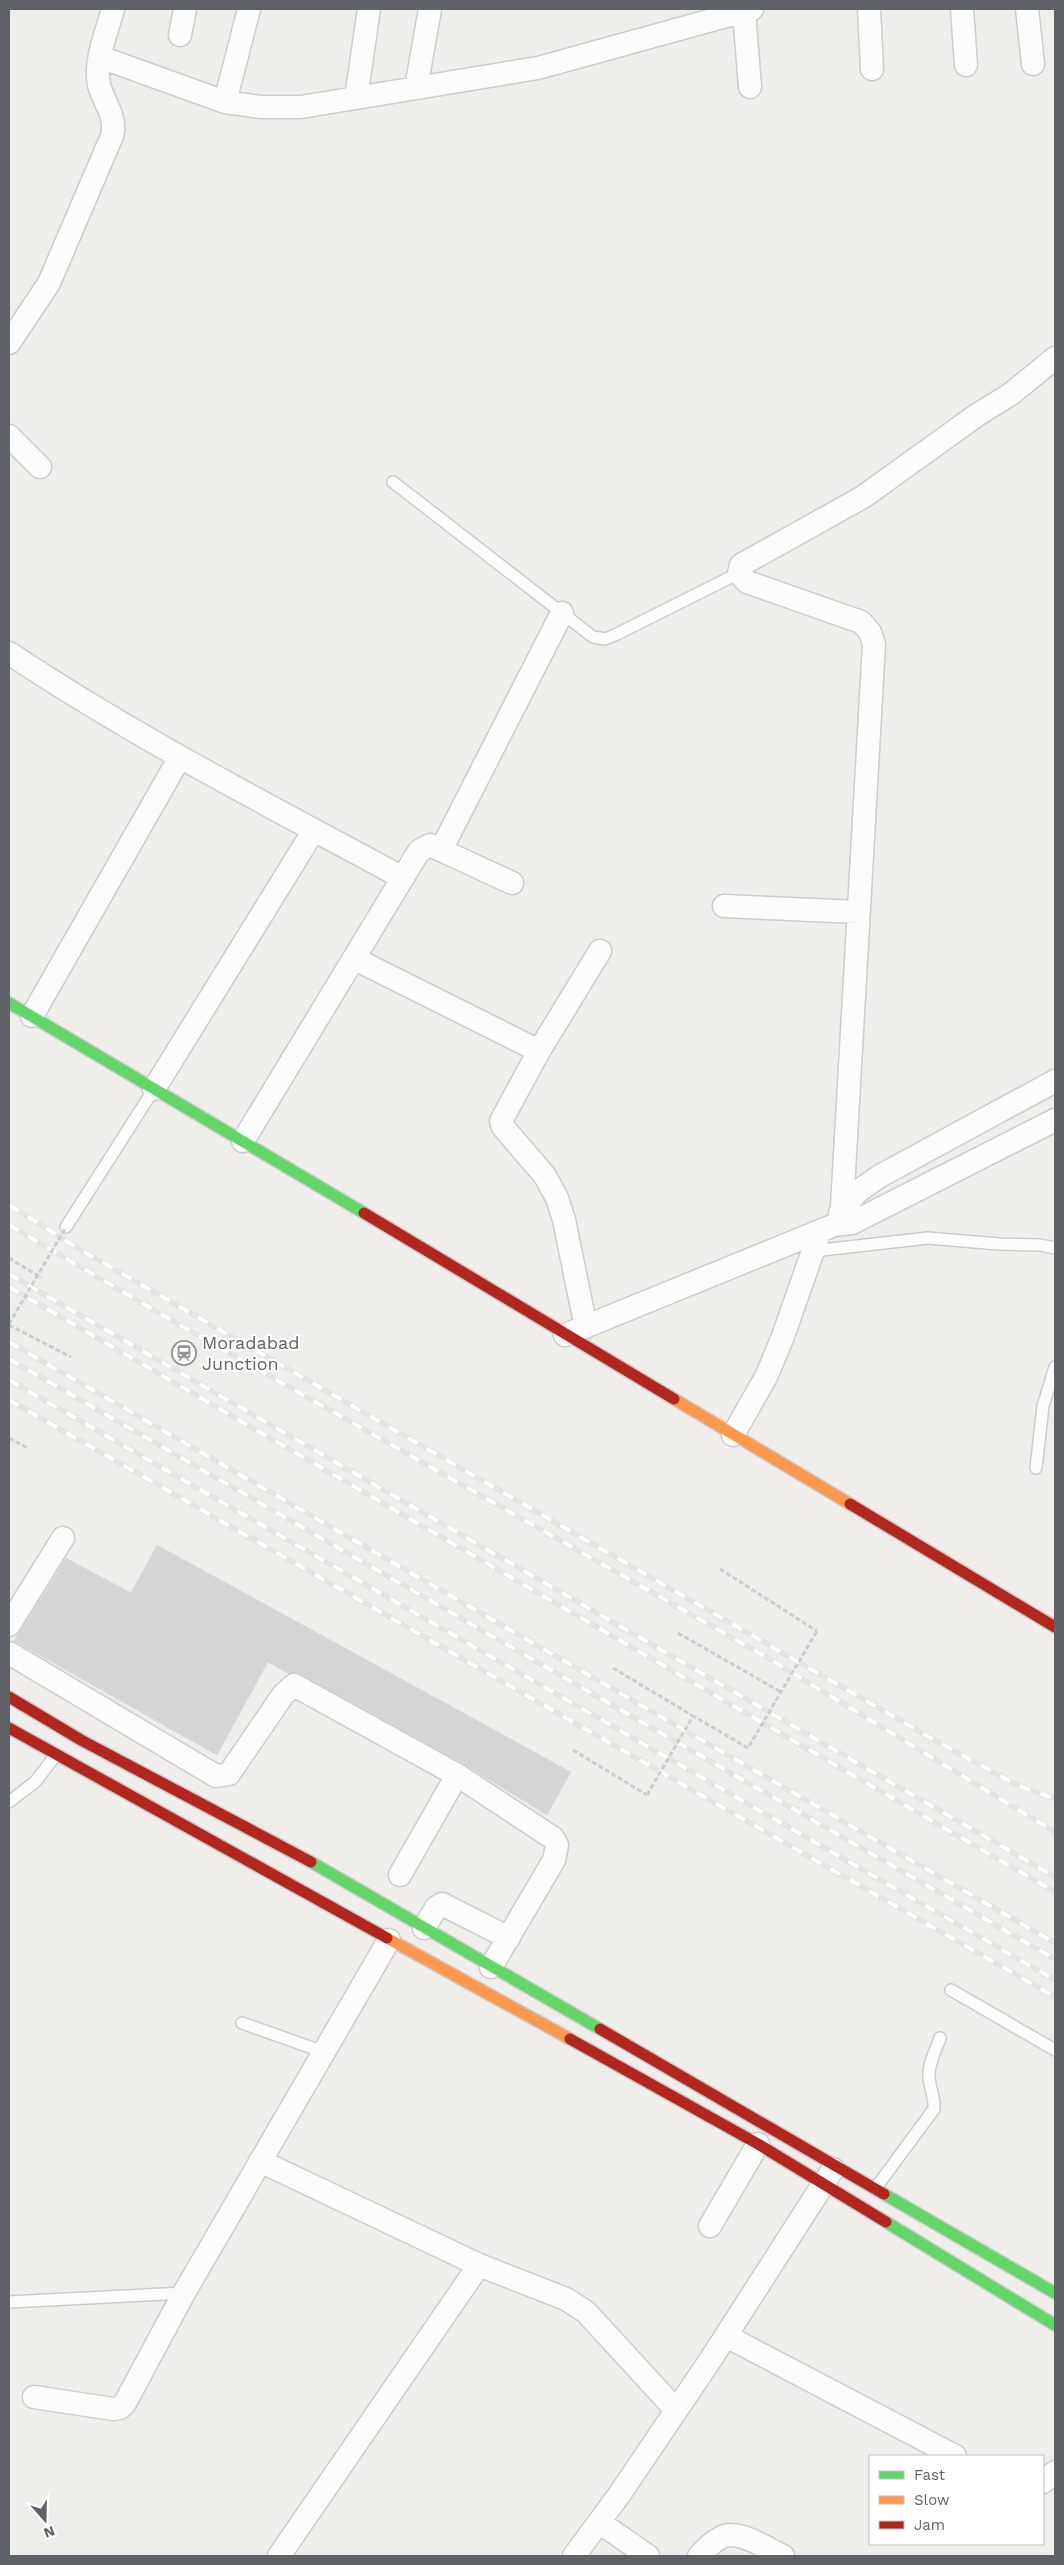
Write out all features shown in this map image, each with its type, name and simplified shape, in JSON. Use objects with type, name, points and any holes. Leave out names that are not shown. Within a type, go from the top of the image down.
[{"type":"main road","points":[[9,1003],[1055,1627]]},
{"type":"main road","points":[[9,1698],[82,1740],[389,1940],[758,2144],[829,2174],[875,2189],[1055,2293]]},
{"type":"main road","points":[[9,1728],[56,1755],[210,1824],[309,1860],[491,1967],[829,2174],[1055,2325]]},
{"type":"street","points":[[9,343],[49,283],[112,136],[113,116],[100,86],[100,57],[114,9]]},
{"type":"street","points":[[180,35],[185,9]]},
{"type":"street","points":[[225,102],[249,9]]},
{"type":"street","points":[[356,98],[369,9]]},
{"type":"street","points":[[416,88],[430,9]]},
{"type":"street","points":[[869,9],[872,69]]},
{"type":"street","points":[[962,9],[966,65]]},
{"type":"street","points":[[1027,9],[1033,64]]},
{"type":"street","points":[[100,57],[225,102],[261,107],[301,107],[556,64],[748,10],[750,87]]},
{"type":"street","points":[[733,1435],[766,1377],[827,1229],[858,912],[874,662],[874,644],[870,632],[861,622],[747,582],[739,573],[742,565],[862,497],[977,415],[1011,394],[1055,358]]},
{"type":"street","points":[[9,436],[40,467]]},
{"type":"street","points":[[441,850],[562,613]]},
{"type":"street","points":[[9,653],[46,678],[180,757],[403,878]]},
{"type":"street","points":[[32,1016],[180,757]]},
{"type":"street","points":[[154,1089],[314,830]]},
{"type":"street","points":[[243,1141],[419,851],[430,845],[512,883]]},
{"type":"street","points":[[724,906],[858,912]]},
{"type":"street","points":[[586,1326],[564,1220],[557,1198],[545,1176],[503,1127],[501,1121],[539,1051],[600,951]]},
{"type":"street","points":[[355,959],[539,1051]]},
{"type":"street","points":[[827,1229],[857,1192],[880,1176],[1055,1081]]},
{"type":"street","points":[[565,1335],[827,1229],[852,1223],[1055,1120]]},
{"type":"street","points":[[9,1625],[63,1538]]},
{"type":"street","points":[[9,1653],[216,1776],[229,1774],[283,1695],[294,1685],[457,1775],[545,1833],[557,1845],[554,1860],[491,1967]]},
{"type":"street","points":[[400,1875],[457,1775]]},
{"type":"street","points":[[424,1928],[436,1908],[442,1904],[509,1938]]},
{"type":"street","points":[[34,2397],[113,2409],[120,2408],[125,2403],[184,2293],[389,1940]]},
{"type":"street","points":[[710,2226],[758,2144]]},
{"type":"street","points":[[260,2161],[479,2265],[566,2299],[586,2312],[676,2410]]},
{"type":"street","points":[[574,2556],[726,2336],[829,2174]]},
{"type":"street","points":[[279,2556],[479,2265]]},
{"type":"street","points":[[726,2336],[953,2455]]},
{"type":"street","points":[[1044,2481],[1055,2472]]},
{"type":"street","points":[[599,2522],[648,2556]]},
{"type":"street","points":[[699,2556],[721,2537],[729,2535],[740,2536],[783,2556]]},
{"type":"lane","points":[[394,482],[593,638],[604,639],[739,573]]},
{"type":"lane","points":[[66,1227],[154,1089]]},
{"type":"lane","points":[[827,1229],[999,1244],[1040,1245],[1055,1248]]},
{"type":"lane","points":[[1036,1468],[1055,1367]]},
{"type":"lane","points":[[9,1802],[35,1782],[56,1755]]},
{"type":"lane","points":[[951,1990],[1055,2050]]},
{"type":"lane","points":[[242,2023],[324,2052]]},
{"type":"lane","points":[[875,2189],[934,2110],[935,2100],[929,2070],[940,2038]]},
{"type":"lane","points":[[9,2302],[184,2293]]},
{"type":"path","points":[[66,1227],[9,1324],[71,1357]]},
{"type":"path","points":[[9,1258],[42,1278]]},
{"type":"path","points":[[9,1438],[28,1448]]},
{"type":"path","points":[[613,1668],[748,1748],[817,1631],[720,1569]]},
{"type":"path","points":[[678,1633],[781,1692]]},
{"type":"path","points":[[573,1750],[647,1795],[693,1716]]},
{"type":"building","points":[[157,1545],[571,1772],[547,1815],[463,1764],[300,1674],[289,1674],[268,1662],[217,1755],[14,1641],[66,1558],[131,1593]]},
{"type":"railway","points":[[9,1205],[79,1249],[929,1737],[1017,1785],[1055,1799]]},
{"type":"railway","points":[[9,1225],[183,1327],[761,1654],[1055,1832]]},
{"type":"railway","points":[[9,1274],[1055,1877]]},
{"type":"railway","points":[[9,1287],[1055,1892]]},
{"type":"railway","points":[[9,1342],[1055,1943]]},
{"type":"railway","points":[[9,1359],[1055,1959]]},
{"type":"railway","points":[[9,1380],[1055,1980]]},
{"type":"railway","points":[[9,1400],[1055,1997]]},
{"type":"traffic: fast","points":[[9,1003],[364,1213]]},
{"type":"traffic: fast","points":[[311,1862],[600,2029]]},
{"type":"traffic: fast","points":[[884,2194],[1055,2293]]},
{"type":"traffic: fast","points":[[886,2222],[1055,2325]]},
{"type":"traffic: slow","points":[[674,1399],[850,1504]]},
{"type":"traffic: slow","points":[[387,1938],[570,2039]]},
{"type":"traffic: jam","points":[[364,1213],[674,1399]]},
{"type":"traffic: jam","points":[[850,1504],[1055,1627]]},
{"type":"traffic: jam","points":[[9,1697],[81,1740],[311,1862]]},
{"type":"traffic: jam","points":[[9,1728],[387,1938]]},
{"type":"traffic: jam","points":[[600,2029],[884,2194]]},
{"type":"traffic: jam","points":[[570,2039],[758,2144],[886,2222]]},
{"type":"place","name":"Moradabad Junction","points":[[184,1353]]}]
